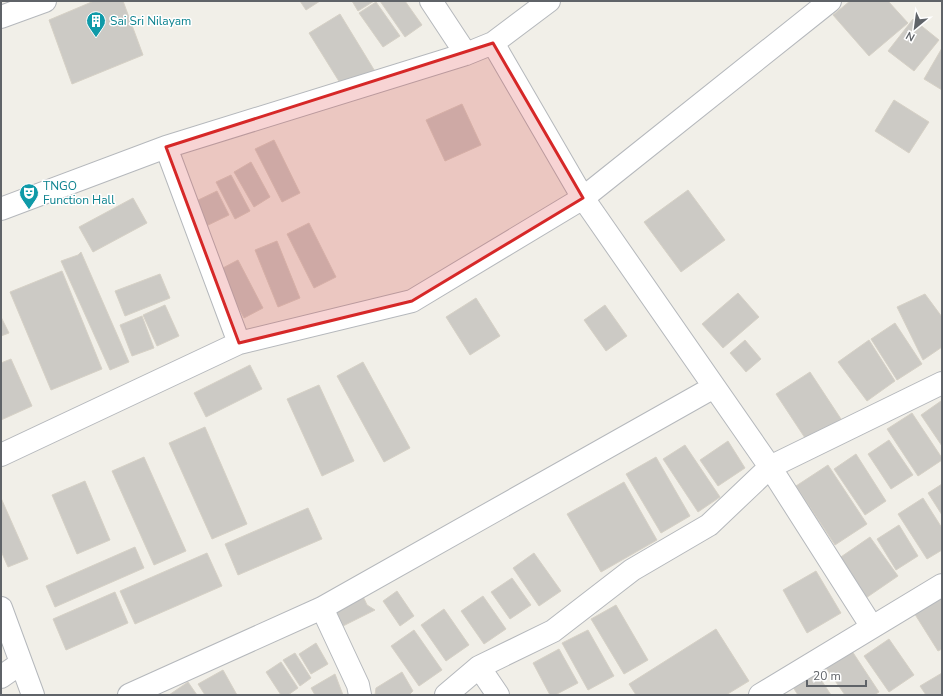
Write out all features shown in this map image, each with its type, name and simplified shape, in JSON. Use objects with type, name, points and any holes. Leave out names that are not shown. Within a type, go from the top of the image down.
[{"type":"street","points":[[1,17],[46,1]]},
{"type":"street","points":[[431,1],[466,54]]},
{"type":"street","points":[[1,209],[166,146],[466,54],[493,43],[549,1]]},
{"type":"street","points":[[1,455],[239,343],[412,301],[583,198],[830,1]]},
{"type":"street","points":[[493,43],[583,198],[770,467],[872,627]]},
{"type":"street","points":[[166,146],[239,343]]},
{"type":"street","points":[[446,695],[479,666],[553,631],[632,570],[709,525],[770,467],[942,383]]},
{"type":"street","points":[[129,695],[322,608],[714,387]]},
{"type":"street","points":[[760,695],[782,689],[872,627],[942,585]]},
{"type":"street","points":[[1,608],[33,695]]},
{"type":"street","points":[[322,608],[358,685],[360,695]]},
{"type":"street","points":[[1,677],[21,663]]},
{"type":"street","points":[[479,666],[498,695]]},
{"type":"highlighted area","points":[[493,43],[583,198],[412,301],[239,343],[166,147]]},
{"type":"building","name":"Sai Sri Nilayam","points":[[94,1],[123,1],[143,55],[72,84],[49,20]]},
{"type":"building","points":[[300,1],[320,1],[306,10]]},
{"type":"building","points":[[352,1],[374,1],[358,11]]},
{"type":"building","points":[[380,1],[405,1],[422,25],[405,37]]},
{"type":"building","points":[[850,1],[888,1],[908,23],[869,56],[833,15]]},
{"type":"building","points":[[376,2],[400,36],[383,47],[359,13]]},
{"type":"building","points":[[340,14],[376,73],[345,91],[309,33]]},
{"type":"building","points":[[913,19],[939,40],[914,71],[888,51]]},
{"type":"building","points":[[942,48],[942,90],[924,79]]},
{"type":"building","points":[[894,100],[929,122],[909,153],[875,131]]},
{"type":"building","points":[[462,104],[481,145],[445,161],[426,120]]},
{"type":"building","points":[[274,140],[300,193],[282,202],[255,149]]},
{"type":"building","points":[[251,162],[270,197],[254,207],[234,172]]},
{"type":"building","points":[[231,175],[250,211],[235,219],[216,182]]},
{"type":"building","points":[[688,190],[725,240],[681,272],[644,222]]},
{"type":"building","points":[[217,191],[229,215],[202,228],[190,204]]},
{"type":"building","points":[[133,198],[147,223],[93,252],[79,227]]},
{"type":"building","points":[[309,223],[336,277],[314,288],[287,234]]},
{"type":"building","points":[[277,241],[300,298],[278,307],[255,250]]},
{"type":"building","points":[[81,252],[129,362],[110,370],[61,261],[78,255]]},
{"type":"building","points":[[238,260],[263,308],[244,318],[219,270]]},
{"type":"building","points":[[62,271],[102,369],[51,390],[10,292]]},
{"type":"building","points":[[160,274],[170,298],[125,316],[115,291]]},
{"type":"building","points":[[738,293],[759,317],[723,348],[702,324]]},
{"type":"building","points":[[925,294],[942,317],[942,347],[923,360],[897,307]]},
{"type":"building","points":[[476,298],[500,336],[470,355],[446,317]]},
{"type":"building","points":[[165,305],[179,336],[157,346],[143,315]]},
{"type":"building","points":[[605,305],[627,336],[606,351],[584,320]]},
{"type":"building","points":[[142,316],[154,348],[132,356],[120,325]]},
{"type":"building","points":[[1,317],[9,333],[1,336]]},
{"type":"building","points":[[895,323],[922,364],[897,380],[871,339]]},
{"type":"building","points":[[745,340],[761,359],[746,372],[730,353]]},
{"type":"building","points":[[869,340],[895,381],[867,401],[838,362]]},
{"type":"building","points":[[11,359],[32,406],[1,420],[1,363]]},
{"type":"building","points":[[363,362],[410,448],[384,462],[337,376]]},
{"type":"building","points":[[250,365],[262,389],[206,417],[194,393]]},
{"type":"building","points":[[810,372],[841,419],[807,441],[776,394]]},
{"type":"building","points":[[319,385],[354,461],[322,476],[287,399]]},
{"type":"building","points":[[941,401],[942,402],[942,446],[921,415]]},
{"type":"building","points":[[912,413],[942,458],[942,460],[918,476],[887,429]]},
{"type":"building","points":[[205,427],[247,524],[212,539],[169,443]]},
{"type":"building","points":[[889,440],[913,475],[891,489],[868,454]]},
{"type":"building","points":[[728,441],[745,468],[718,486],[700,460]]},
{"type":"building","points":[[685,445],[720,497],[698,512],[663,459]]},
{"type":"building","points":[[856,454],[886,501],[865,515],[834,469]]},
{"type":"building","points":[[144,457],[186,551],[154,565],[112,471]]},
{"type":"building","points":[[656,457],[690,516],[661,533],[626,474]]},
{"type":"building","points":[[828,465],[867,524],[835,545],[796,486]]},
{"type":"building","points":[[85,481],[110,540],[77,554],[52,495]]},
{"type":"building","points":[[624,482],[657,540],[601,572],[567,514]]},
{"type":"building","points":[[942,484],[942,515],[928,493]]},
{"type":"building","points":[[1,498],[28,559],[8,567],[1,551]]},
{"type":"building","points":[[923,498],[942,528],[942,550],[927,559],[898,514]]},
{"type":"building","points":[[308,508],[322,539],[238,575],[225,544]]},
{"type":"building","points":[[899,525],[918,556],[896,570],[877,539]]},
{"type":"building","points":[[870,537],[898,576],[863,600],[835,561]]},
{"type":"building","points":[[135,547],[144,568],[55,607],[46,586]]},
{"type":"building","points":[[207,553],[222,586],[135,624],[120,591]]},
{"type":"building","points":[[534,553],[561,591],[539,606],[513,568]]},
{"type":"building","points":[[816,571],[841,613],[807,633],[783,590]]},
{"type":"building","points":[[512,578],[531,605],[510,619],[491,592]]},
{"type":"building","points":[[397,591],[414,616],[400,626],[383,601]]},
{"type":"building","points":[[938,591],[942,598],[942,649],[938,651],[911,608]]},
{"type":"building","points":[[115,592],[128,623],[66,650],[53,619]]},
{"type":"building","points":[[361,592],[367,605],[375,610],[333,631],[326,608]]},
{"type":"building","points":[[483,596],[506,629],[484,644],[461,611]]},
{"type":"building","points":[[616,605],[648,660],[624,674],[591,619]]},
{"type":"building","points":[[444,609],[469,645],[446,661],[421,625]]},
{"type":"building","points":[[716,629],[749,681],[726,695],[636,695],[629,684]]},
{"type":"building","points":[[414,630],[442,670],[419,686],[391,646]]},
{"type":"building","points":[[588,630],[614,676],[588,690],[562,643]]},
{"type":"building","points":[[889,639],[914,675],[889,692],[864,656]]},
{"type":"building","points":[[316,643],[328,664],[311,674],[299,654]]},
{"type":"building","points":[[848,645],[879,692],[874,695],[845,695],[822,662]]},
{"type":"building","points":[[559,649],[578,683],[555,695],[550,695],[533,663]]},
{"type":"building","points":[[295,653],[311,678],[300,686],[283,660]]},
{"type":"building","points":[[281,662],[298,688],[288,695],[281,695],[266,672]]},
{"type":"building","points":[[814,669],[831,695],[798,695],[791,684]]},
{"type":"building","points":[[223,670],[237,695],[205,695],[198,684]]},
{"type":"building","points":[[402,672],[413,691],[409,695],[375,695],[376,688]]},
{"type":"building","points":[[942,673],[942,695],[926,695],[920,686]]},
{"type":"building","points":[[335,674],[343,695],[315,695],[311,688]]},
{"type":"building","points":[[188,682],[197,695],[169,695]]},
{"type":"place","name":"Sai Sri Nilayam","points":[[96,38]]},
{"type":"place","name":"TNGO Function Hall","points":[[29,210]]}]
